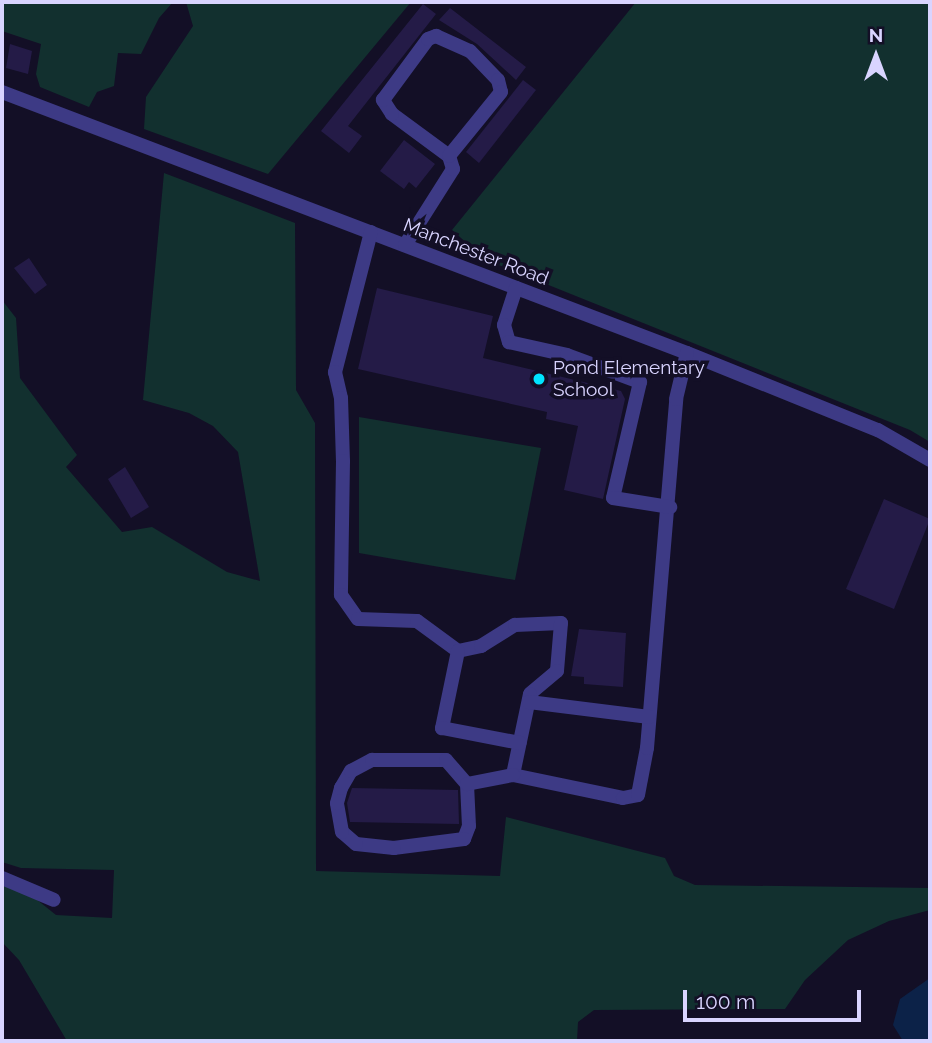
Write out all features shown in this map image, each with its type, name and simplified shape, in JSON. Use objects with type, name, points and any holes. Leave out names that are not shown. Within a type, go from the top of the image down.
[{"type":"street","points":[[405,245],[450,176],[449,156],[501,92],[498,80],[470,51],[436,36],[428,39],[383,100],[392,114],[449,156]]},
{"type":"street","name":"Manchester Road","points":[[2,92],[687,353],[878,430],[930,460]]},
{"type":"street","points":[[371,232],[335,372],[341,398],[343,449],[341,595],[358,619],[417,621],[458,652]]},
{"type":"street","points":[[516,288],[504,325],[509,342],[567,355],[639,382],[613,498],[670,507]]},
{"type":"street","points":[[467,784],[513,775],[624,798],[638,795],[649,717],[670,507],[677,399],[687,353]]},
{"type":"street","points":[[458,652],[481,646],[515,625],[561,623],[557,671],[530,694],[513,775]]},
{"type":"street","points":[[458,652],[442,727],[520,743]]},
{"type":"street","points":[[529,702],[649,717]]},
{"type":"street","points":[[373,760],[446,761],[467,784],[469,826],[464,839],[394,848],[356,844],[342,832],[337,803],[341,788],[351,771],[373,760]]},
{"type":"street","points":[[2,878],[54,900]]},
{"type":"green space","points":[[2,2],[173,2],[159,18],[141,54],[118,53],[114,86],[97,92],[89,107],[40,87],[36,74],[41,44],[2,31]]},
{"type":"green space","points":[[186,2],[411,2],[268,174],[144,129],[146,97],[193,26]]},
{"type":"green space","points":[[636,2],[930,2],[930,442],[910,430],[486,260],[452,230]]},
{"type":"green space","points":[[164,173],[295,223],[296,390],[315,423],[316,871],[500,876],[506,817],[665,858],[674,876],[695,885],[930,888],[930,910],[889,921],[848,940],[805,980],[785,1009],[594,1010],[578,1022],[577,1041],[67,1041],[19,960],[2,942],[2,884],[36,899],[56,915],[112,918],[114,870],[21,868],[2,862],[2,300],[16,318],[20,378],[77,455],[66,467],[122,532],[152,527],[227,572],[260,581],[238,452],[213,426],[189,413],[143,400]]},
{"type":"green space","points":[[359,417],[541,448],[515,580],[359,553]]},
{"type":"water","points":[[930,978],[930,1041],[903,1041],[893,1025],[900,999]]},
{"type":"building","points":[[423,4],[436,14],[348,126],[362,136],[349,153],[321,131]]},
{"type":"building","points":[[450,8],[526,67],[516,80],[477,44],[439,20]]},
{"type":"building","points":[[10,44],[32,51],[28,74],[6,68]]},
{"type":"building","points":[[523,80],[536,90],[479,163],[466,152]]},
{"type":"building","points":[[404,140],[435,164],[416,188],[409,182],[404,189],[380,171]]},
{"type":"building","points":[[29,258],[47,285],[35,294],[14,268]]},
{"type":"building","points":[[377,288],[493,316],[483,358],[621,391],[625,399],[603,499],[564,490],[578,426],[546,419],[547,412],[358,369]]},
{"type":"building","points":[[125,467],[149,507],[131,518],[108,479]]},
{"type":"building","points":[[884,499],[930,519],[894,609],[846,589]]},
{"type":"building","points":[[579,629],[626,633],[623,687],[584,684],[584,677],[571,676]]},
{"type":"building","points":[[352,788],[458,790],[459,824],[350,822],[347,803]]},
{"type":"place","name":"Pond Elementary School","points":[[539,379]]}]
